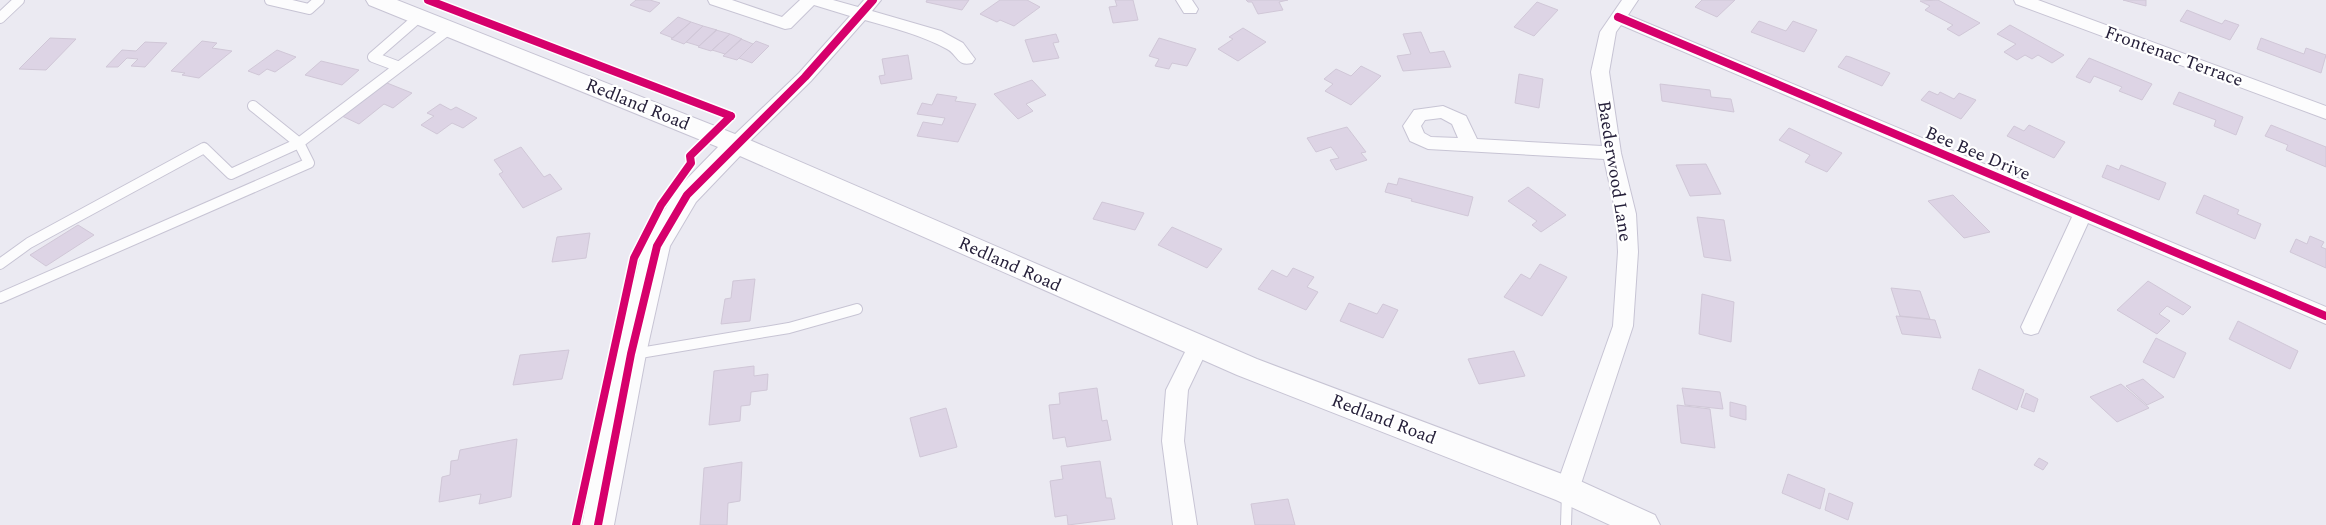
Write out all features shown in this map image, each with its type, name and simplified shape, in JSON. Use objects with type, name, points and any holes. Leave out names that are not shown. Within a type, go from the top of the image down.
[{"type":"main road","name":"Redland Road","points":[[376,0],[736,144],[1248,367],[1567,490],[1644,525]]},
{"type":"main road","points":[[598,525],[631,354],[657,246],[687,195],[736,144]]},
{"type":"street","points":[[716,0],[785,24],[809,0]]},
{"type":"street","points":[[815,0],[867,7],[935,35],[957,47],[966,59]]},
{"type":"street","name":"Baederwood Lane","points":[[1567,490],[1623,326],[1628,252],[1626,214],[1612,153],[1600,72],[1608,32],[1630,0]]},
{"type":"street","name":"Frontenac Terrace","points":[[2022,0],[2326,113]]},
{"type":"street","points":[[736,144],[805,77],[867,7]]},
{"type":"street","name":"Bee Bee Drive","points":[[1618,18],[2326,316]]},
{"type":"street","points":[[1470,146],[1612,153]]},
{"type":"street","points":[[2032,327],[2083,213]]},
{"type":"street","points":[[1185,525],[1173,440],[1177,390],[1198,346]]},
{"type":"lane","points":[[0,18],[20,0]]},
{"type":"lane","points":[[270,0],[309,9],[319,0]]},
{"type":"lane","points":[[397,66],[373,57],[419,17]]},
{"type":"lane","points":[[0,264],[30,243],[204,148],[231,174],[299,143],[397,66],[449,29]]},
{"type":"lane","points":[[0,298],[309,163],[299,143],[253,106]]},
{"type":"lane","points":[[631,354],[789,328],[857,309]]},
{"type":"lane","points":[[1566,525],[1567,490]]},
{"type":"building","points":[[636,0],[650,0],[660,3],[650,12],[630,5]]},
{"type":"building","points":[[927,0],[969,0],[962,10],[926,2]]},
{"type":"building","points":[[1000,0],[1027,0],[1040,7],[1014,26],[1000,20],[997,22],[980,14]]},
{"type":"building","points":[[1115,0],[1133,0],[1138,20],[1113,23],[1109,7],[1117,6]]},
{"type":"building","points":[[1246,0],[1288,0],[1279,2],[1283,10],[1258,14],[1252,2]]},
{"type":"building","points":[[1702,0],[1735,0],[1717,17],[1695,7]]},
{"type":"building","points":[[1938,0],[1980,23],[1959,36],[1947,29],[1953,25],[1925,10],[1930,6],[1920,1]]},
{"type":"building","points":[[2123,0],[2146,0],[2146,6]]},
{"type":"building","points":[[1537,2],[1558,10],[1534,36],[1514,27]]},
{"type":"building","points":[[2187,10],[2222,24],[2225,20],[2239,25],[2230,40],[2180,21]]},
{"type":"building","points":[[678,17],[691,22],[673,38],[660,33]]},
{"type":"building","points":[[1759,21],[1786,31],[1793,21],[1817,30],[1804,52],[1751,32]]},
{"type":"building","points":[[691,22],[703,26],[684,44],[671,39]]},
{"type":"building","points":[[2010,25],[2064,55],[2052,63],[2038,55],[2032,59],[2025,55],[2017,60],[2004,52],[2016,44],[1997,34]]},
{"type":"building","points":[[703,26],[717,30],[699,46],[686,42]]},
{"type":"building","points":[[1243,28],[1266,42],[1238,61],[1218,49],[1233,39],[1229,37]]},
{"type":"building","points":[[716,30],[730,34],[711,51],[698,47]]},
{"type":"building","points":[[1421,32],[1430,53],[1444,51],[1451,67],[1403,71],[1397,56],[1411,54],[1403,34]]},
{"type":"building","points":[[730,34],[742,39],[725,54],[712,50]]},
{"type":"building","points":[[1056,34],[1059,42],[1053,43],[1059,58],[1033,62],[1025,40]]},
{"type":"building","points":[[50,38],[76,39],[46,70],[19,69]]},
{"type":"building","points":[[1159,38],[1196,49],[1187,66],[1172,63],[1169,69],[1155,66],[1159,59],[1149,56]]},
{"type":"building","points":[[2261,38],[2304,54],[2306,48],[2326,55],[2321,73],[2257,49]]},
{"type":"building","points":[[741,39],[753,44],[737,60],[723,56]]},
{"type":"building","points":[[202,41],[217,43],[212,48],[232,51],[199,78],[171,71]]},
{"type":"building","points":[[756,41],[769,46],[752,63],[739,58]]},
{"type":"building","points":[[145,42],[167,43],[145,67],[131,66],[138,59],[127,58],[118,67],[106,67],[122,50],[136,51]]},
{"type":"building","points":[[277,50],[296,57],[275,72],[267,69],[259,75],[248,71]]},
{"type":"building","points":[[908,55],[912,79],[881,84],[879,76],[885,75],[882,59]]},
{"type":"building","points":[[1846,56],[1890,73],[1882,86],[1838,67]]},
{"type":"building","points":[[2089,58],[2152,84],[2142,100],[2119,91],[2122,87],[2094,76],[2090,83],[2076,77]]},
{"type":"building","points":[[321,61],[359,70],[342,85],[305,75]]},
{"type":"building","points":[[1361,66],[1381,76],[1351,105],[1325,91],[1333,84],[1324,79],[1336,69],[1351,76]]},
{"type":"building","points":[[1519,74],[1543,79],[1539,108],[1515,103]]},
{"type":"building","points":[[1032,80],[1046,95],[1026,104],[1033,111],[1018,119],[994,94]]},
{"type":"building","points":[[387,83],[412,93],[393,108],[384,104],[359,124],[342,116]]},
{"type":"building","points":[[1660,84],[1710,90],[1711,97],[1731,99],[1734,112],[1662,101]]},
{"type":"building","points":[[1929,91],[1938,95],[1940,92],[1954,99],[1959,93],[1976,100],[1961,119],[1921,100]]},
{"type":"building","points":[[2179,92],[2243,117],[2236,135],[2214,126],[2216,120],[2173,104]]},
{"type":"building","points":[[937,94],[957,97],[955,101],[976,104],[958,142],[917,136],[923,122],[942,125],[945,118],[917,114],[922,103],[932,105]]},
{"type":"building","points":[[440,104],[451,110],[456,107],[477,118],[463,128],[452,123],[437,134],[421,125],[434,116],[427,113]]},
{"type":"building","points":[[2029,125],[2065,142],[2054,158],[2007,136],[2014,126],[2024,131]]},
{"type":"building","points":[[2271,125],[2326,147],[2326,167],[2286,150],[2288,145],[2265,136]]},
{"type":"building","points":[[1347,127],[1366,152],[1361,153],[1367,160],[1336,170],[1330,160],[1339,158],[1331,147],[1316,152],[1307,138]]},
{"type":"building","points":[[1789,128],[1842,153],[1827,172],[1805,162],[1810,155],[1779,140]]},
{"type":"building","points":[[521,147],[544,177],[550,174],[562,189],[523,208],[499,174],[503,172],[494,160]]},
{"type":"building","points":[[1706,164],[1721,194],[1690,196],[1676,165]]},
{"type":"building","points":[[2107,165],[2119,170],[2121,165],[2166,183],[2159,200],[2102,177]]},
{"type":"building","points":[[1399,178],[1473,197],[1468,216],[1385,192],[1388,183],[1397,185]]},
{"type":"building","points":[[1528,187],[1566,215],[1541,232],[1532,225],[1537,221],[1508,201]]},
{"type":"building","points":[[1953,195],[1990,232],[1964,238],[1928,201]]},
{"type":"building","points":[[2204,195],[2239,210],[2237,214],[2261,224],[2255,239],[2196,213]]},
{"type":"building","points":[[1102,202],[1144,213],[1135,230],[1093,219]]},
{"type":"building","points":[[1697,217],[1724,220],[1731,261],[1704,257]]},
{"type":"building","points":[[78,225],[94,235],[46,266],[30,255]]},
{"type":"building","points":[[1172,227],[1222,249],[1207,268],[1158,245]]},
{"type":"building","points":[[590,233],[586,258],[552,262],[557,237]]},
{"type":"building","points":[[2310,236],[2324,242],[2321,247],[2326,249],[2326,268],[2290,252],[2296,239],[2307,244]]},
{"type":"building","points":[[1540,264],[1567,277],[1542,316],[1504,297],[1521,274],[1530,279]]},
{"type":"building","points":[[1293,268],[1314,277],[1307,287],[1318,292],[1306,310],[1258,289],[1272,270],[1287,277]]},
{"type":"building","points":[[755,279],[750,321],[721,324],[725,299],[731,298],[733,281]]},
{"type":"building","points":[[2148,281],[2191,307],[2183,315],[2167,306],[2159,314],[2170,321],[2157,334],[2117,310]]},
{"type":"building","points":[[1891,288],[1920,291],[1930,319],[1900,316]]},
{"type":"building","points":[[1702,294],[1734,302],[1731,342],[1699,334]]},
{"type":"building","points":[[1349,303],[1377,314],[1383,304],[1398,310],[1383,338],[1340,321]]},
{"type":"building","points":[[1896,316],[1935,320],[1941,338],[1902,334]]},
{"type":"building","points":[[2238,321],[2298,351],[2290,369],[2229,339]]},
{"type":"building","points":[[2156,338],[2186,353],[2174,378],[2143,362]]},
{"type":"building","points":[[569,350],[562,379],[513,385],[520,355]]},
{"type":"building","points":[[1514,351],[1525,376],[1479,384],[1468,359]]},
{"type":"building","points":[[754,366],[754,376],[768,374],[767,390],[751,392],[750,405],[741,406],[740,421],[709,425],[714,371]]},
{"type":"building","points":[[1979,369],[2024,390],[2017,410],[1972,389]]},
{"type":"building","points":[[2143,379],[2164,397],[2147,405],[2126,386]]},
{"type":"building","points":[[2121,384],[2149,408],[2117,422],[2090,397]]},
{"type":"building","points":[[1097,388],[1102,421],[1107,420],[1111,440],[1067,447],[1065,437],[1053,439],[1049,405],[1060,404],[1059,393]]},
{"type":"building","points":[[1682,388],[1720,392],[1723,409],[1685,405]]},
{"type":"building","points":[[2026,393],[2038,399],[2034,412],[2021,407]]},
{"type":"building","points":[[1730,402],[1746,406],[1746,420],[1730,416]]},
{"type":"building","points":[[1677,405],[1710,409],[1715,448],[1681,443]]},
{"type":"building","points":[[946,408],[957,447],[920,457],[910,418]]},
{"type":"building","points":[[517,439],[511,497],[479,504],[481,494],[439,502],[442,477],[450,475],[451,461],[458,460],[460,450]]},
{"type":"building","points":[[2039,458],[2048,463],[2043,470],[2034,465]]},
{"type":"building","points":[[1100,461],[1106,498],[1111,498],[1115,519],[1068,525],[1067,515],[1055,517],[1050,481],[1063,479],[1061,466]]},
{"type":"building","points":[[742,462],[740,501],[728,503],[727,525],[700,525],[704,468]]},
{"type":"building","points":[[1788,474],[1825,489],[1820,509],[1782,493]]},
{"type":"building","points":[[1829,493],[1853,503],[1848,520],[1825,510]]},
{"type":"building","points":[[1288,499],[1295,525],[1255,525],[1251,504]]},
{"type":"cycle path","points":[[428,0],[731,116]]},
{"type":"cycle path","points":[[598,525],[631,354],[657,246],[687,195],[805,77],[873,0]]},
{"type":"cycle path","points":[[1618,17],[2326,316]]},
{"type":"cycle path","points":[[576,525],[634,258],[661,205],[691,163],[690,156],[731,116]]}]
